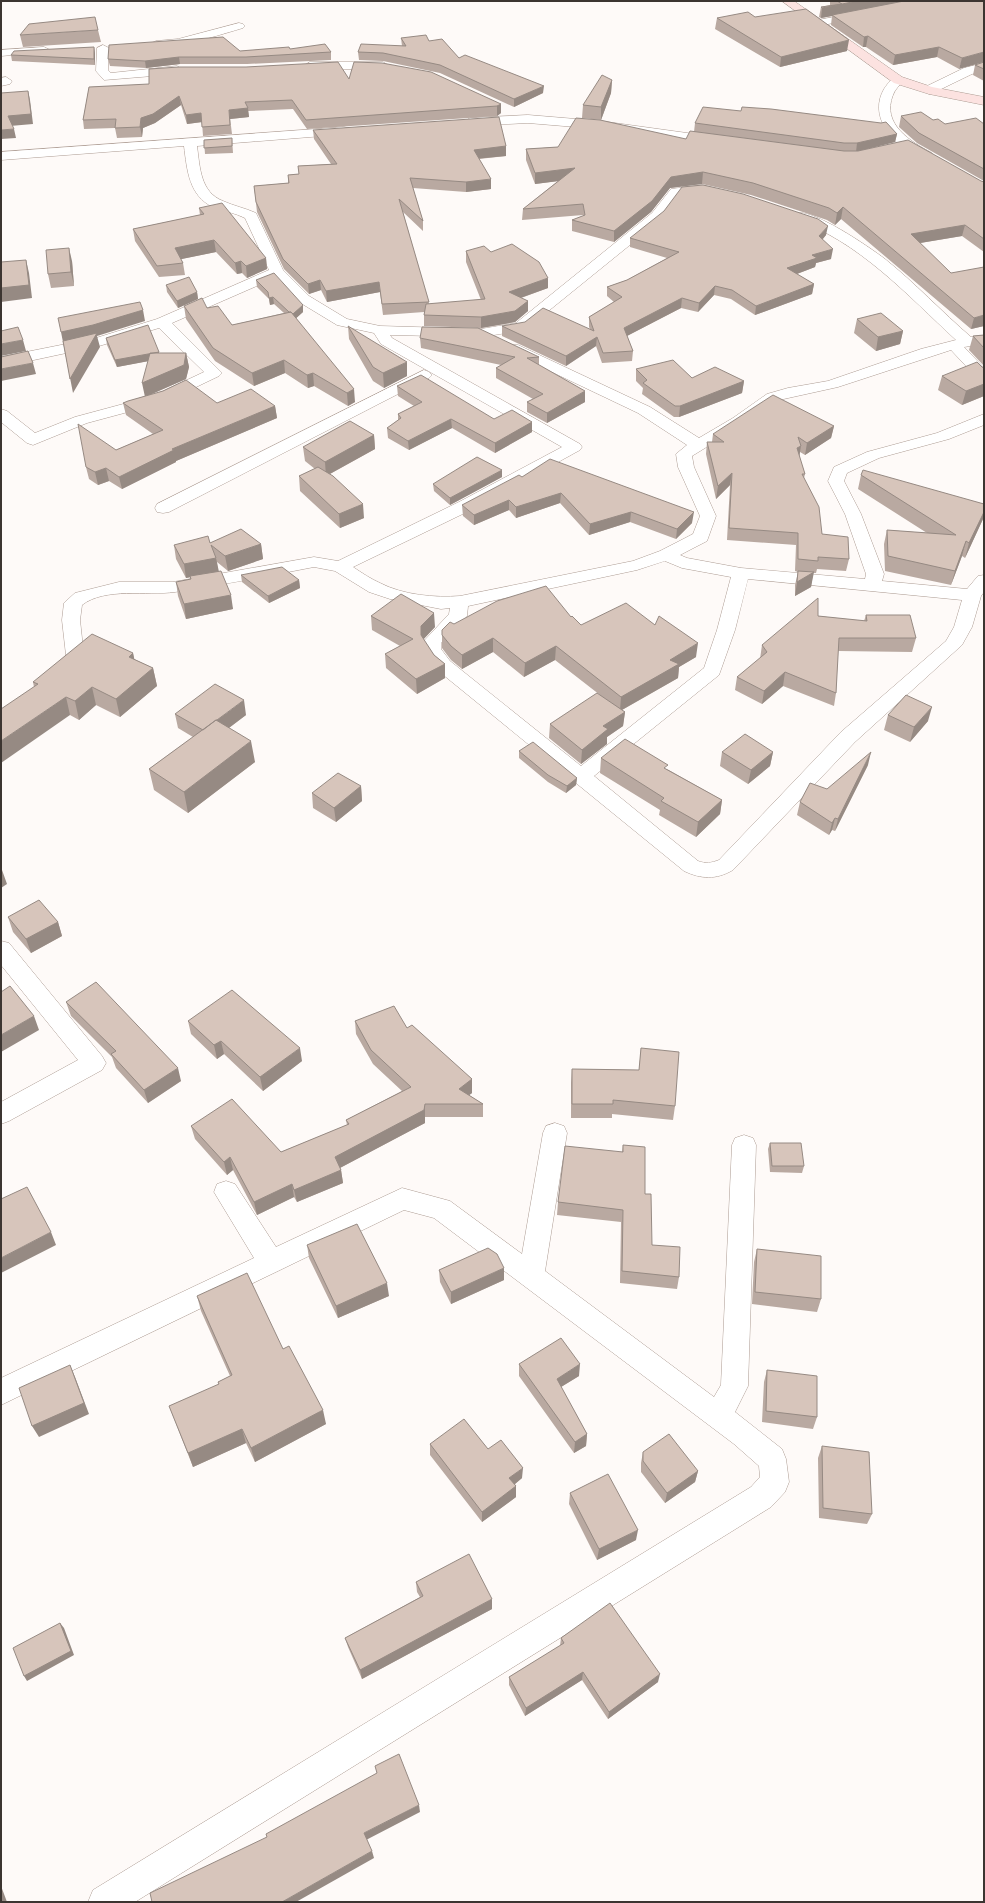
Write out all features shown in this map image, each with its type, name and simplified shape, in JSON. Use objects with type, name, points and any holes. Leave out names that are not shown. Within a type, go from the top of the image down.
[{"type":"street","points":[[787,1],[898,80],[929,90],[984,101]]},
{"type":"street","points":[[818,23],[871,13]]},
{"type":"street","points":[[148,44],[178,42],[239,26]]},
{"type":"street","points":[[118,47],[99,48],[102,71],[108,77],[188,70]]},
{"type":"street","points":[[1,53],[56,50]]},
{"type":"street","points":[[295,67],[326,65],[383,66],[398,69]]},
{"type":"street","points":[[929,90],[968,71],[984,67]]},
{"type":"street","points":[[898,80],[890,87],[884,102],[887,120],[893,132],[907,145],[939,162]]},
{"type":"street","points":[[507,109],[528,119]]},
{"type":"street","points":[[459,123],[528,119],[600,125],[725,142]]},
{"type":"street","points":[[1,156],[356,130]]},
{"type":"street","points":[[190,142],[197,187],[213,202],[244,212],[251,216],[277,272],[304,299],[342,322],[380,330],[482,333],[520,327],[657,216],[676,192],[702,189],[724,194]]},
{"type":"street","points":[[892,148],[907,145]]},
{"type":"street","points":[[788,212],[822,224],[880,262],[968,342],[984,377]]},
{"type":"street","points":[[1,362],[99,342],[162,322],[277,272]]},
{"type":"street","points":[[1,414],[33,440],[81,420],[159,399],[214,373],[162,322]]},
{"type":"street","points":[[340,567],[465,506],[574,447],[386,341],[380,330]]},
{"type":"street","points":[[482,333],[644,410],[697,444]]},
{"type":"street","points":[[45,682],[64,669],[75,657],[71,620],[72,603],[81,597],[119,588],[173,587],[314,562],[340,567],[375,588],[396,595],[441,603],[460,602],[637,565],[666,555],[701,537],[708,516],[686,467],[684,454],[697,444],[746,416],[755,407],[774,397],[831,384],[968,342]]},
{"type":"street","points":[[163,508],[436,369]]},
{"type":"street","points":[[873,584],[875,574],[853,514],[836,481],[840,470],[873,455],[943,436],[984,419]]},
{"type":"street","points":[[666,555],[682,563],[741,573],[873,584],[972,595]]},
{"type":"street","points":[[580,777],[712,671],[726,630],[741,573]]},
{"type":"street","points":[[460,602],[458,616],[432,642],[432,650],[443,665],[691,866],[704,872],[717,870],[726,865],[848,737],[953,645],[962,628],[972,595],[984,580]]},
{"type":"street","points":[[1,950],[94,1063],[1,1114]]},
{"type":"street","points":[[531,1276],[555,1134]]},
{"type":"street","points":[[719,1416],[734,1386],[744,1145]]},
{"type":"street","points":[[226,1192],[270,1261]]},
{"type":"street","points":[[1,1392],[270,1261],[402,1199],[441,1209],[719,1416],[772,1459],[775,1482],[762,1497],[106,1902]]},
{"type":"building","points":[[837,1],[857,1],[842,4]]},
{"type":"building","points":[[904,1],[984,1],[984,52],[962,58],[939,47],[895,55],[868,36],[864,37],[832,15]]},
{"type":"building","points":[[842,4],[822,8],[821,7]]},
{"type":"building","points":[[806,9],[849,40],[781,57],[717,18],[748,12],[755,17]]},
{"type":"building","points":[[95,17],[98,30],[20,35],[29,24]]},
{"type":"building","points":[[426,35],[429,41],[442,39],[459,58],[465,55],[544,86],[514,99],[440,65],[383,53],[358,52],[361,44],[406,46],[401,38]]},
{"type":"building","points":[[223,37],[240,51],[289,47],[290,49],[325,44],[331,52],[246,57],[179,57],[145,61],[108,59],[109,45]]},
{"type":"building","points":[[94,47],[94,59],[11,55],[14,51]]},
{"type":"building","points":[[338,62],[349,79],[354,62],[382,63],[431,72],[501,104],[497,106],[306,120],[292,100],[245,102],[248,108],[229,110],[230,125],[202,127],[201,113],[186,115],[179,96],[153,114],[141,118],[140,127],[115,128],[116,119],[83,120],[89,87],[149,84],[149,69],[179,67],[246,67]]},
{"type":"building","points":[[984,62],[984,69],[975,65]]},
{"type":"building","points":[[602,75],[612,80],[601,107],[583,105]]},
{"type":"building","points":[[28,91],[31,114],[8,116],[14,129],[1,130],[1,93]]},
{"type":"building","points":[[703,107],[741,111],[742,107],[771,109],[881,123],[886,122],[897,134],[857,143],[844,143],[695,123]]},
{"type":"building","points":[[921,112],[933,120],[938,119],[945,124],[976,118],[984,124],[984,169],[919,133],[901,116]]},
{"type":"building","points":[[499,117],[506,146],[474,150],[491,179],[466,182],[410,178],[423,221],[399,199],[429,302],[382,304],[379,282],[326,291],[320,280],[308,284],[283,259],[256,202],[254,186],[289,183],[288,175],[299,174],[298,166],[337,164],[313,130]]},
{"type":"building","points":[[576,118],[600,120],[686,139],[690,131],[844,151],[858,151],[908,140],[984,182],[984,239],[965,225],[911,234],[951,273],[984,267],[984,315],[974,318],[843,207],[837,213],[829,208],[753,183],[703,172],[671,177],[652,201],[614,231],[572,220],[585,215],[583,204],[523,209],[575,168],[535,173],[526,149],[558,147]]},
{"type":"building","points":[[232,138],[232,146],[204,148],[204,140]]},
{"type":"building","points":[[703,185],[743,194],[818,219],[828,226],[819,236],[833,249],[812,255],[817,258],[787,268],[814,284],[756,306],[732,290],[715,286],[699,303],[682,298],[624,328],[633,351],[603,353],[597,337],[566,356],[502,326],[525,322],[543,308],[594,331],[589,317],[622,297],[607,287],[627,280],[679,252],[630,238],[664,211],[682,187]]},
{"type":"building","points":[[222,203],[266,258],[246,266],[241,261],[235,263],[214,240],[175,248],[183,263],[157,266],[133,229],[204,214],[199,208]]},
{"type":"building","points":[[512,244],[539,262],[548,278],[509,292],[528,301],[515,311],[481,317],[424,315],[426,304],[485,299],[466,251],[484,246],[491,252]]},
{"type":"building","points":[[69,248],[71,272],[48,274],[46,250]]},
{"type":"building","points":[[26,260],[29,285],[1,288],[1,262]]},
{"type":"building","points":[[274,273],[303,305],[293,314],[273,297],[269,298],[268,292],[256,280]]},
{"type":"building","points":[[189,277],[197,292],[177,301],[166,285]]},
{"type":"building","points":[[202,298],[207,308],[218,306],[232,325],[291,312],[354,389],[347,393],[313,373],[307,375],[284,360],[252,373],[213,348],[184,306]]},
{"type":"building","points":[[140,302],[143,310],[93,325],[61,332],[58,318]]},
{"type":"building","points":[[881,313],[903,331],[878,337],[857,319]]},
{"type":"building","points":[[148,325],[159,352],[115,360],[106,338]]},
{"type":"building","points":[[348,326],[407,362],[383,373],[373,367]]},
{"type":"building","points":[[18,327],[23,340],[1,344],[1,331]]},
{"type":"building","points":[[422,327],[478,328],[539,357],[527,358],[585,391],[547,413],[527,402],[543,394],[496,368],[515,357],[420,338]]},
{"type":"building","points":[[97,333],[70,379],[63,341]]},
{"type":"building","points":[[984,335],[984,348],[973,336]]},
{"type":"building","points":[[28,351],[33,363],[1,369],[1,357]]},
{"type":"building","points":[[150,353],[186,353],[184,365],[142,383]]},
{"type":"building","points":[[673,360],[692,378],[715,367],[744,381],[680,406],[675,406],[643,383],[647,380],[636,369]]},
{"type":"building","points":[[977,362],[984,368],[984,384],[966,391],[942,376]]},
{"type":"building","points":[[421,375],[494,419],[512,410],[532,422],[495,443],[451,419],[408,441],[387,428],[401,418],[398,414],[422,402],[397,386]]},
{"type":"building","points":[[186,380],[217,403],[251,389],[275,406],[172,449],[174,450],[119,477],[106,468],[95,472],[86,467],[78,424],[116,450],[163,430],[123,403],[163,391]]},
{"type":"building","points":[[773,395],[834,426],[807,443],[798,437],[801,446],[797,448],[805,474],[802,474],[819,507],[822,534],[848,537],[849,559],[818,557],[818,561],[798,559],[798,533],[729,528],[732,473],[718,486],[707,442],[724,442],[713,434]]},
{"type":"building","points":[[350,421],[374,435],[325,462],[303,447]]},
{"type":"building","points":[[477,457],[502,470],[450,498],[433,484]]},
{"type":"building","points":[[550,459],[694,512],[677,529],[631,512],[590,524],[561,493],[516,507],[509,500],[474,515],[462,505],[519,475],[522,477]]},
{"type":"building","points":[[318,467],[333,476],[363,504],[339,514],[299,476]]},
{"type":"building","points":[[863,470],[984,504],[984,512],[969,543],[966,541],[955,571],[888,556],[887,530],[956,535],[861,475]]},
{"type":"building","points":[[241,529],[261,544],[225,556],[211,545],[216,558],[184,564],[174,545],[208,536],[210,543]]},
{"type":"building","points":[[282,567],[299,580],[268,596],[241,575]]},
{"type":"building","points":[[221,571],[231,595],[184,604],[176,582],[191,579],[190,576]]},
{"type":"building","points":[[798,571],[814,572],[797,582]]},
{"type":"building","points":[[546,586],[571,617],[572,616],[581,625],[626,603],[655,625],[659,616],[698,643],[670,660],[679,664],[621,697],[556,646],[525,663],[493,638],[462,655],[451,646],[442,635],[442,630],[450,622],[454,624],[497,601]]},
{"type":"building","points":[[401,594],[434,613],[421,626],[421,635],[434,655],[445,664],[416,679],[385,654],[413,639],[371,616]]},
{"type":"building","points":[[818,598],[818,616],[867,621],[866,615],[910,615],[916,638],[839,638],[836,693],[785,672],[764,691],[737,677],[767,652],[762,645]]},
{"type":"building","points":[[92,634],[133,653],[129,657],[153,668],[116,699],[92,687],[75,701],[66,697],[1,741],[1,709],[38,684],[33,682]]},
{"type":"building","points":[[215,684],[244,700],[203,730],[175,714]]},
{"type":"building","points":[[597,693],[625,712],[603,726],[608,729],[582,750],[550,724]]},
{"type":"building","points":[[906,695],[932,707],[914,727],[888,715]]},
{"type":"building","points":[[216,720],[251,741],[184,792],[149,769]]},
{"type":"building","points":[[745,734],[773,752],[751,770],[722,752]]},
{"type":"building","points":[[625,739],[668,765],[664,768],[722,800],[698,822],[661,801],[664,798],[601,758]]},
{"type":"building","points":[[533,742],[577,778],[567,786],[548,775],[519,751]]},
{"type":"building","points":[[871,752],[838,819],[835,818],[832,823],[800,802],[810,783],[827,789]]},
{"type":"building","points":[[338,773],[361,786],[334,808],[312,793]]},
{"type":"building","points":[[39,900],[58,922],[26,939],[8,917]]},
{"type":"building","points":[[96,982],[178,1068],[144,1090],[111,1054],[116,1051],[66,1002]]},
{"type":"building","points":[[10,986],[34,1016],[1,1035],[1,992]]},
{"type":"building","points":[[232,990],[300,1048],[260,1077],[221,1041],[214,1045],[188,1021]]},
{"type":"building","points":[[394,1006],[407,1028],[412,1025],[472,1079],[459,1089],[483,1104],[425,1104],[424,1110],[335,1157],[341,1170],[294,1190],[292,1184],[254,1202],[230,1157],[224,1162],[191,1126],[232,1099],[281,1152],[349,1124],[346,1120],[411,1087],[371,1050],[355,1021]]},
{"type":"building","points":[[641,1048],[679,1052],[675,1106],[613,1100],[613,1104],[572,1104],[572,1069],[639,1070]]},
{"type":"building","points":[[770,1143],[801,1143],[804,1166],[772,1166]]},
{"type":"building","points":[[623,1145],[645,1147],[645,1194],[651,1194],[652,1245],[680,1247],[679,1277],[622,1271],[623,1210],[558,1202],[565,1146],[623,1152]]},
{"type":"building","points":[[27,1187],[51,1232],[1,1258],[1,1199]]},
{"type":"building","points":[[357,1224],[387,1283],[336,1306],[307,1245]]},
{"type":"building","points":[[488,1248],[497,1254],[504,1268],[451,1292],[439,1270]]},
{"type":"building","points":[[757,1249],[821,1256],[821,1299],[755,1292]]},
{"type":"building","points":[[247,1273],[283,1349],[289,1346],[323,1410],[251,1448],[242,1429],[188,1453],[169,1406],[219,1384],[218,1382],[232,1375],[197,1296]]},
{"type":"building","points":[[561,1338],[580,1364],[557,1379],[587,1434],[575,1442],[519,1364]]},
{"type":"building","points":[[70,1365],[84,1403],[32,1426],[19,1388]]},
{"type":"building","points":[[767,1370],[817,1376],[817,1417],[766,1411]]},
{"type":"building","points":[[464,1419],[488,1449],[501,1440],[523,1468],[509,1478],[516,1486],[482,1512],[430,1444]]},
{"type":"building","points":[[669,1434],[698,1471],[667,1493],[643,1461],[643,1452]]},
{"type":"building","points":[[822,1446],[869,1452],[872,1514],[823,1508]]},
{"type":"building","points":[[608,1474],[638,1530],[599,1549],[570,1493]]},
{"type":"building","points":[[469,1554],[492,1599],[360,1670],[345,1638],[423,1596],[416,1582]]},
{"type":"building","points":[[610,1603],[660,1674],[609,1712],[583,1672],[526,1708],[509,1677],[564,1643],[561,1638]]},
{"type":"building","points":[[60,1623],[71,1651],[24,1676],[13,1648]]},
{"type":"building","points":[[399,1754],[419,1805],[364,1833],[372,1851],[282,1902],[152,1902],[150,1893],[267,1837],[266,1834],[377,1773],[375,1766]]}]
